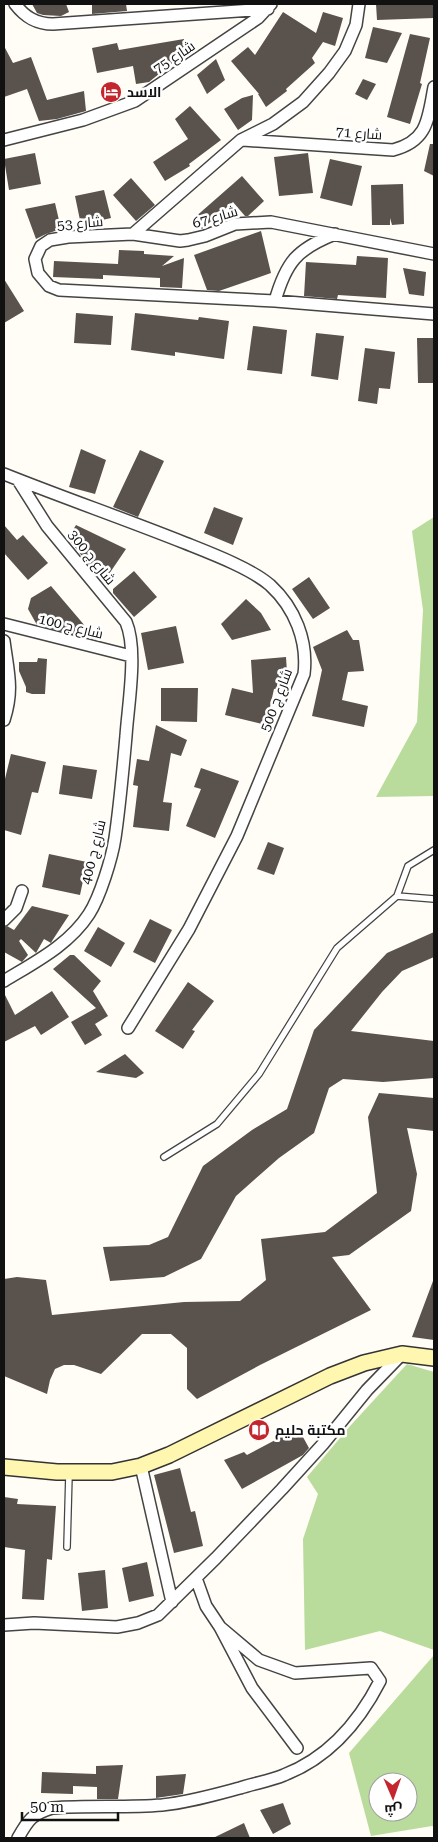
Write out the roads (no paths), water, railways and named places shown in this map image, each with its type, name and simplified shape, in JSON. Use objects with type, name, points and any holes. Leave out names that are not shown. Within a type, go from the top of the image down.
[{"type":"street","name":"شارع 75","points":[[15,4],[29,18],[44,24],[269,6]]},
{"type":"street","points":[[133,234],[241,140],[273,124],[303,102],[329,74],[345,51],[356,25],[358,4]]},
{"type":"street","name":"شارع 75","points":[[4,140],[76,122],[135,101],[219,45],[269,6]]},
{"type":"street","name":"شارع 71","points":[[241,140],[392,150],[406,146],[419,136],[426,127],[434,87]]},
{"type":"street","name":"شارع 67","points":[[133,234],[180,241],[205,236],[235,224],[282,223],[434,254]]},
{"type":"street","name":"شارع 53","points":[[133,234],[68,237],[50,240],[41,246],[37,252],[35,259],[38,273],[48,286],[59,290],[275,301],[434,314]]},
{"type":"street","points":[[275,301],[280,284],[295,257],[311,245],[335,234]]},
{"type":"street","name":"شارع ج 500","points":[[4,474],[125,519],[207,552],[250,573],[269,585],[282,599],[296,620],[303,640],[304,674],[237,836],[189,929],[128,1028]]},
{"type":"street","name":"شارع ج 300","points":[[18,480],[47,526],[126,622],[129,630],[131,656]]},
{"type":"street","name":"شارع ج 100","points":[[4,624],[131,656]]},
{"type":"street","points":[[4,640],[11,686],[4,720]]},
{"type":"street","name":"شارع ج 400","points":[[4,982],[72,936],[90,912],[97,898],[115,840],[131,656]]},
{"type":"street","points":[[4,920],[16,908],[22,891]]},
{"type":"street","points":[[4,1467],[69,1472],[112,1472],[141,1466],[170,1455],[330,1376],[364,1363],[402,1354],[434,1358]]},
{"type":"street","points":[[4,1625],[34,1622],[117,1627],[149,1619],[158,1614],[196,1578],[282,1489],[323,1444],[367,1390],[402,1354]]},
{"type":"street","points":[[141,1466],[172,1602]]},
{"type":"street","points":[[196,1578],[206,1606],[220,1627],[252,1688],[297,1748]]},
{"type":"street","points":[[18,1838],[32,1816],[37,1812],[52,1808],[144,1806],[201,1800],[284,1775],[309,1763],[331,1747],[352,1725],[371,1698],[380,1681],[371,1668],[295,1673],[259,1660],[220,1627]]},
{"type":"lane","points":[[164,1157],[217,1124],[258,1074],[337,948],[397,896],[408,866],[434,850]]},
{"type":"lane","points":[[397,896],[434,899]]},
{"type":"lane","points":[[67,1547],[69,1472]]},
{"type":"place","name":"الاسد","points":[[111,92]]},
{"type":"place","name":"مكتبة حليم","points":[[259,1430]]}]
